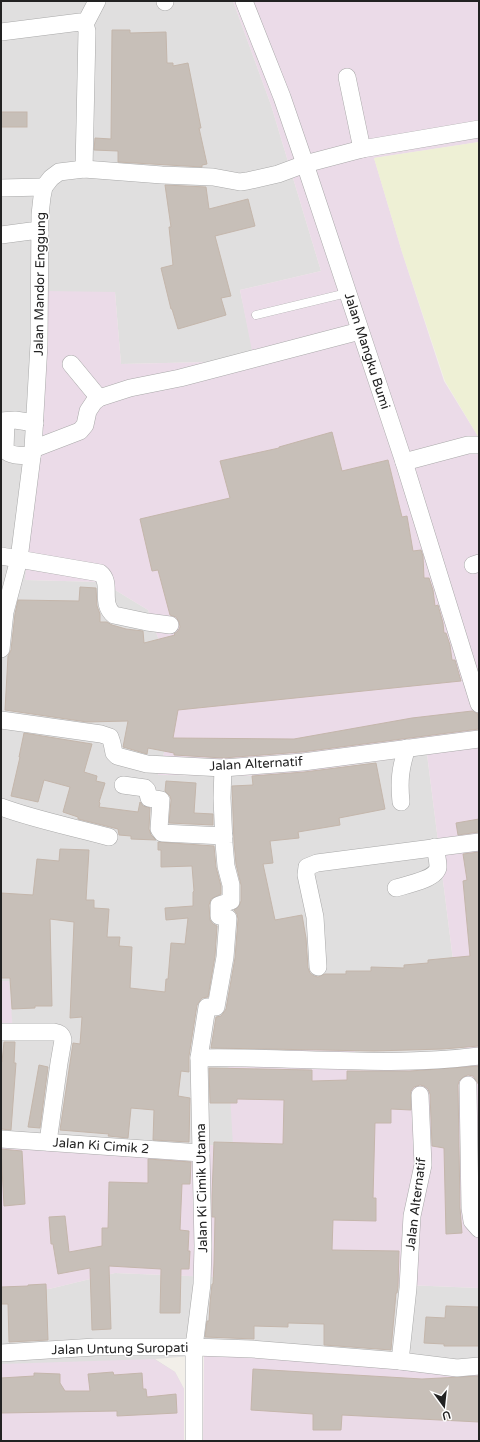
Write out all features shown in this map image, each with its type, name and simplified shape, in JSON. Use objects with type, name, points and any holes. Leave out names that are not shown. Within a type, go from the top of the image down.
[{"type":"street","points":[[84,169],[87,34],[85,24],[97,1]]},
{"type":"street","name":"Jalan Mangku Bumi","points":[[244,1],[282,96],[306,164],[404,462],[479,704]]},
{"type":"street","points":[[1,32],[80,22],[85,24]]},
{"type":"street","points":[[347,77],[362,148]]},
{"type":"street","points":[[1,188],[44,187],[51,178],[59,172],[84,169],[213,177],[240,182],[278,174],[306,164],[362,148],[479,129]]},
{"type":"street","name":"Jalan Mandor Enggung","points":[[1,649],[5,612],[19,560],[33,452],[39,344],[40,233],[44,187]]},
{"type":"street","points":[[1,235],[31,231],[40,233]]},
{"type":"street","points":[[35,423],[15,420],[3,421],[5,450],[7,453],[13,454],[33,452],[80,431],[85,425],[88,411],[94,402],[99,398],[130,388],[180,378],[360,331]]},
{"type":"street","points":[[71,364],[99,398]]},
{"type":"street","points":[[404,462],[462,446],[479,445]]},
{"type":"street","points":[[1,556],[100,573],[106,581],[105,600],[110,612],[114,615],[147,622],[170,624]]},
{"type":"street","name":"Jalan Alternatif","points":[[1,720],[101,734],[110,738],[116,756],[147,764],[223,768],[303,762],[479,739]]},
{"type":"street","points":[[400,802],[399,783],[402,763],[407,748]]},
{"type":"street","name":"Jalan Ki Cimik Utama","points":[[194,1347],[202,1284],[203,1246],[199,1058],[207,1007],[216,1007],[225,957],[228,918],[219,916],[219,905],[231,900],[231,885],[226,866],[224,836],[222,798],[223,768]]},
{"type":"street","points":[[123,785],[144,788],[147,790],[149,798],[161,800],[159,829],[162,833],[224,836]]},
{"type":"street","points":[[1,807],[28,817],[109,837]]},
{"type":"street","points":[[318,966],[315,917],[306,875],[307,867],[316,864],[479,842]]},
{"type":"street","points":[[396,888],[425,879],[435,872],[438,867],[435,847]]},
{"type":"street","points":[[1,1032],[54,1032],[60,1033],[63,1037],[64,1040],[58,1063],[48,1142]]},
{"type":"street","points":[[199,1058],[366,1061],[454,1059],[479,1056]]},
{"type":"street","points":[[468,1085],[470,1208],[472,1221],[479,1229]]},
{"type":"street","name":"Jalan Alternatif","points":[[400,1361],[408,1288],[412,1216],[422,1165],[420,1095]]},
{"type":"street","name":"Jalan Ki Cimik 2","points":[[1,1139],[201,1153]]},
{"type":"street","name":"Jalan Untung Suropati","points":[[1,1353],[95,1347],[194,1347],[194,1441]]},
{"type":"street","points":[[194,1347],[252,1349],[400,1361],[457,1368],[479,1366]]},
{"type":"lane","points":[[256,315],[348,293]]},
{"type":"shaded area","points":[[1,1],[233,1],[271,105],[321,271],[240,290],[255,361],[121,364],[115,292],[25,580],[102,582],[148,610],[174,682],[171,727],[158,775],[278,776],[427,754],[465,1055],[355,1060],[286,986],[289,1059],[234,1146],[1,1137],[1,1033],[9,981],[1,981]]},
{"type":"shaded area","points":[[233,1],[479,1],[479,142],[374,158],[402,252],[444,381],[479,438],[479,1288],[115,1273],[49,1289],[1,1290],[1,1137],[233,1146],[228,1059],[289,1059],[286,986],[356,975],[355,1060],[465,1055],[427,754],[278,776],[158,775],[171,727],[174,682],[148,610],[102,582],[25,580],[45,291],[115,292],[121,364],[254,361],[240,290],[321,271],[271,105]]},
{"type":"shaded area","points":[[1,981],[9,981],[13,1032],[1,1033]]},
{"type":"shaded area","points":[[115,1273],[479,1288],[479,1371],[204,1355],[155,1359],[175,1372],[184,1389],[184,1441],[1,1441],[1,1290],[49,1289]]},
{"type":"shaded area","points":[[204,1355],[479,1371],[479,1441],[203,1441]]},
{"type":"shaded area","points":[[154,1359],[175,1372],[184,1389],[184,1441],[1,1441],[1,1364]]},
{"type":"green space","points":[[479,142],[479,438],[445,381],[402,252],[374,158]]},
{"type":"building","points":[[112,30],[130,30],[130,33],[166,32],[167,63],[173,63],[173,66],[188,63],[201,128],[199,128],[207,164],[202,165],[202,167],[118,162],[118,151],[94,150],[95,138],[111,139]]},
{"type":"building","points":[[1,112],[27,112],[27,127],[1,127]]},
{"type":"building","points":[[165,185],[206,187],[209,209],[248,199],[255,226],[215,236],[231,296],[221,298],[226,315],[178,329],[171,309],[161,268],[173,265],[169,227],[171,227]]},
{"type":"building","points":[[332,432],[342,471],[388,460],[402,517],[407,516],[413,551],[421,550],[423,556],[424,578],[429,578],[433,590],[435,606],[438,605],[444,633],[446,633],[450,645],[452,660],[455,660],[461,681],[178,710],[173,738],[294,739],[412,718],[472,711],[478,714],[479,729],[302,752],[223,758],[174,755],[174,753],[148,748],[147,754],[123,747],[128,721],[87,722],[5,710],[8,656],[11,650],[18,600],[79,601],[80,587],[96,588],[100,622],[107,622],[126,629],[143,631],[144,643],[175,635],[174,634],[180,627],[179,622],[176,617],[170,615],[158,570],[152,571],[140,519],[230,498],[220,461],[279,448]]},
{"type":"building","points":[[24,733],[92,744],[84,772],[97,776],[96,781],[105,783],[99,802],[99,807],[138,812],[140,802],[143,806],[150,808],[149,829],[151,835],[156,840],[131,839],[131,836],[119,835],[118,829],[78,819],[78,817],[63,812],[70,787],[44,780],[38,802],[11,796]]},
{"type":"building","points":[[376,763],[385,809],[339,818],[340,825],[298,832],[299,838],[270,841],[273,863],[263,864],[275,920],[302,915],[306,938],[308,968],[310,973],[318,977],[325,974],[346,974],[346,971],[371,971],[371,967],[404,968],[404,965],[428,963],[428,960],[470,956],[463,881],[467,880],[463,854],[479,852],[479,1046],[443,1049],[374,1051],[211,1048],[216,1017],[221,1016],[226,1009],[235,958],[238,919],[234,910],[239,906],[241,901],[241,885],[236,864],[234,842],[232,786],[253,785],[252,776],[304,772]]},
{"type":"building","points":[[166,781],[196,783],[194,813],[213,814],[213,825],[169,823],[171,800],[170,796],[165,791]]},
{"type":"building","points":[[479,819],[479,832],[458,835],[456,823]]},
{"type":"building","points":[[158,842],[214,846],[216,867],[221,886],[221,894],[211,899],[209,905],[210,920],[217,926],[215,956],[208,997],[202,998],[197,1005],[189,1056],[189,1072],[181,1071],[178,1096],[190,1098],[189,1142],[153,1140],[154,1110],[131,1108],[128,1138],[108,1136],[109,1134],[60,1130],[73,1043],[80,1044],[82,1017],[70,1018],[74,922],[50,919],[52,1006],[35,1006],[35,1008],[12,1009],[10,978],[1,978],[1,893],[33,895],[37,859],[59,861],[60,849],[89,850],[86,900],[94,900],[94,908],[109,909],[107,937],[120,937],[119,946],[132,947],[130,988],[165,992],[166,979],[168,979],[171,943],[185,944],[188,918],[166,920],[165,908],[193,906],[194,891],[192,866],[161,867],[161,850],[158,850]]},
{"type":"building","points":[[4,1042],[15,1042],[14,1063],[16,1063],[11,1130],[1,1129],[1,1062]]},
{"type":"building","points":[[39,1065],[48,1067],[40,1128],[28,1127]]},
{"type":"building","points":[[479,1066],[479,1085],[473,1076],[468,1075],[459,1081],[458,1085],[460,1208],[462,1233],[446,1234],[444,1148],[432,1146],[430,1094],[428,1089],[420,1085],[414,1087],[411,1091],[411,1110],[391,1109],[391,1123],[375,1123],[373,1198],[376,1198],[376,1221],[333,1220],[332,1250],[399,1251],[398,1287],[396,1293],[391,1350],[324,1345],[324,1324],[288,1323],[288,1327],[254,1326],[254,1339],[205,1337],[207,1321],[209,1321],[214,1263],[215,1217],[212,1217],[212,1196],[214,1142],[283,1144],[284,1100],[237,1099],[237,1103],[210,1103],[209,1068],[312,1070],[312,1081],[347,1080],[347,1071],[410,1071]]},
{"type":"building","points":[[1,1149],[22,1151],[25,1204],[4,1206]]},
{"type":"building","points":[[148,1159],[191,1162],[190,1184],[182,1184],[180,1230],[189,1231],[188,1251],[190,1251],[189,1269],[181,1269],[180,1313],[160,1313],[161,1269],[109,1266],[111,1329],[92,1330],[90,1268],[58,1274],[53,1244],[51,1244],[49,1217],[65,1216],[69,1252],[102,1246],[102,1228],[108,1228],[109,1182],[148,1183]]},
{"type":"building","points":[[46,1284],[48,1340],[9,1342],[8,1304],[1,1304],[1,1287]]},
{"type":"building","points":[[446,1306],[479,1307],[479,1346],[444,1346],[444,1344],[424,1343],[426,1317],[445,1318]]},
{"type":"building","points":[[253,1369],[422,1379],[479,1376],[479,1422],[342,1415],[341,1430],[313,1430],[313,1414],[251,1410]]},
{"type":"building","points":[[113,1372],[114,1375],[142,1373],[143,1389],[146,1389],[147,1397],[176,1394],[177,1413],[117,1416],[117,1411],[1,1413],[1,1378],[34,1376],[34,1373],[60,1374],[60,1383],[65,1391],[90,1391],[88,1374]]}]
